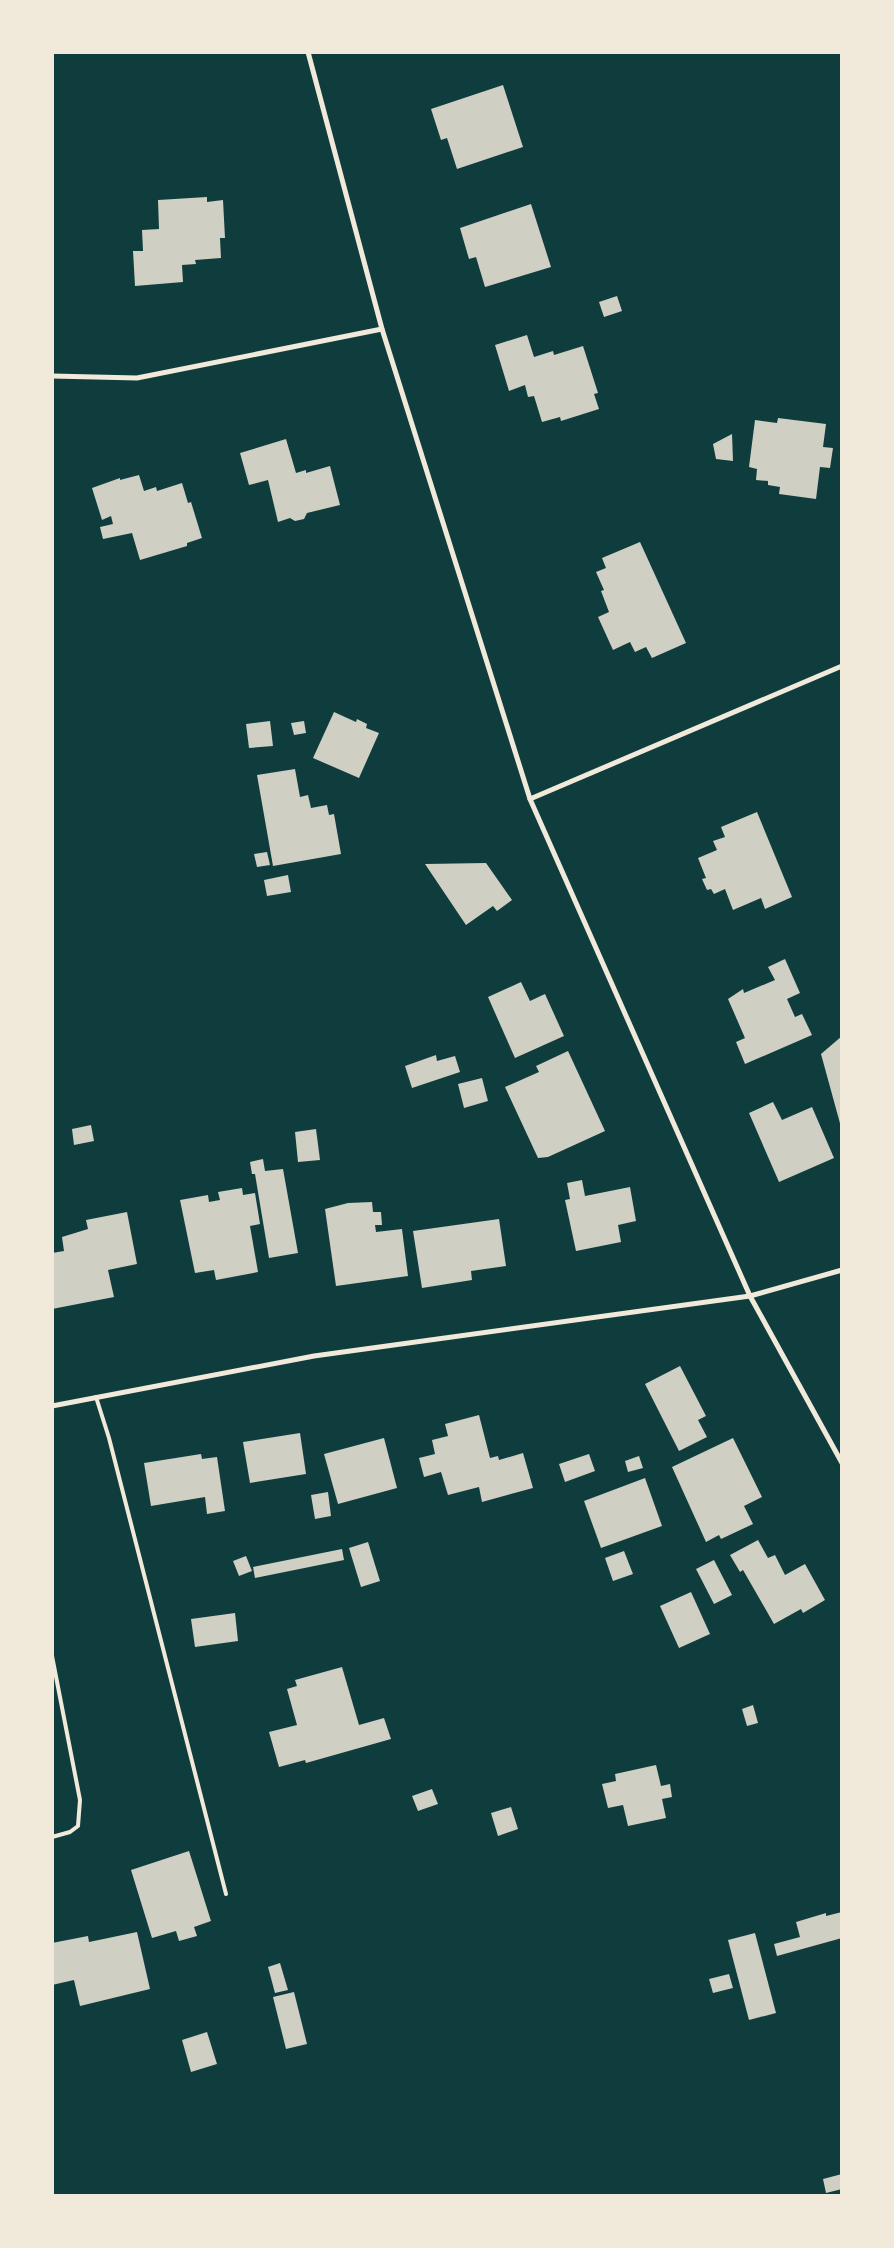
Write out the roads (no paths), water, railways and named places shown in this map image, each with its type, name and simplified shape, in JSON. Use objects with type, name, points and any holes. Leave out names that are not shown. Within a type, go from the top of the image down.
[{"type":"street","points":[[308,52],[382,329],[530,799],[750,1296],[842,1464]]},
{"type":"street","points":[[52,376],[137,378],[382,329]]},
{"type":"street","points":[[530,799],[842,666]]},
{"type":"street","points":[[52,1406],[314,1356],[750,1296],[842,1270]]},
{"type":"lane","points":[[96,1397],[109,1438],[226,1894]]},
{"type":"lane","points":[[52,1656],[80,1800],[78,1826],[70,1832],[52,1837]]}]
